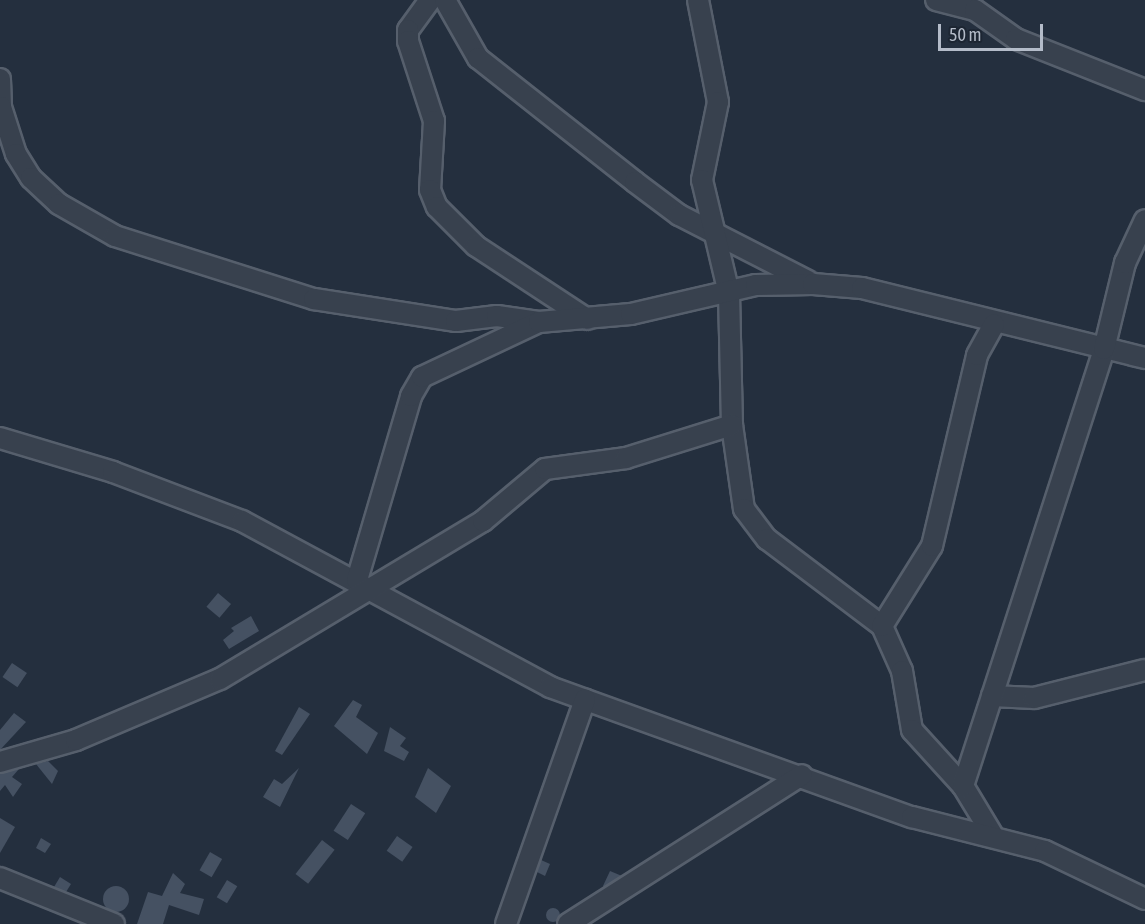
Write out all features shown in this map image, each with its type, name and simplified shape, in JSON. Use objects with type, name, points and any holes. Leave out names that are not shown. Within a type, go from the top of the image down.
[{"type":"street","points":[[430,0],[408,30],[408,41],[434,121],[430,190],[437,207],[476,246],[587,319]]},
{"type":"street","points":[[445,0],[478,58],[662,202],[717,235],[813,284]]},
{"type":"street","points":[[698,0],[718,102],[702,180],[729,292],[732,425],[751,524],[882,626],[902,671],[912,730],[963,786],[992,834]]},
{"type":"street","points":[[936,0],[975,10],[1016,39],[1145,90]]},
{"type":"street","points":[[0,79],[7,126],[31,178],[59,204],[115,236],[314,299],[456,321],[497,316],[539,322],[587,319],[729,292],[813,284],[862,288],[994,324],[1145,358]]},
{"type":"street","points":[[963,786],[1104,350],[1125,263],[1145,220]]},
{"type":"street","points":[[362,584],[411,396],[422,377],[539,322]]},
{"type":"street","points":[[882,626],[932,546],[977,355],[994,324]]},
{"type":"street","points":[[0,762],[76,740],[220,679],[309,629],[362,584],[483,522],[545,469],[626,458],[732,425]]},
{"type":"street","points":[[0,438],[114,472],[242,521],[362,584],[500,664],[585,700],[802,775],[912,817],[992,834],[1045,851],[1145,899]]},
{"type":"street","points":[[992,696],[1034,698],[1145,670]]},
{"type":"street","points":[[506,924],[585,700]]},
{"type":"street","points":[[568,924],[802,775]]},
{"type":"street","points":[[0,878],[114,924]]},
{"type":"building","points":[[218,593],[231,604],[219,618],[206,607]]},
{"type":"building","points":[[251,616],[259,631],[229,649],[223,640],[234,631],[231,628]]},
{"type":"building","points":[[12,663],[27,673],[17,687],[2,677]]},
{"type":"building","points":[[353,700],[362,705],[356,717],[378,733],[367,754],[334,726]]},
{"type":"building","points":[[299,707],[310,714],[282,755],[275,751]]},
{"type":"building","points":[[14,713],[26,722],[0,750],[0,730]]},
{"type":"building","points":[[390,727],[406,738],[400,746],[409,752],[404,761],[384,751]]},
{"type":"building","points":[[48,761],[58,771],[52,784],[36,764]]},
{"type":"building","points":[[299,768],[280,807],[263,797],[274,779],[282,784]]},
{"type":"building","points":[[428,768],[451,786],[436,813],[415,797]]},
{"type":"building","points":[[19,769],[12,777],[22,784],[13,797],[5,785],[0,791],[0,774]]},
{"type":"building","points":[[351,804],[365,813],[348,840],[334,831]]},
{"type":"building","points":[[0,818],[15,827],[0,853]]},
{"type":"building","points":[[397,836],[413,847],[402,862],[387,851]]},
{"type":"building","points":[[41,838],[51,844],[45,853],[36,848]]},
{"type":"building","points":[[322,840],[335,850],[308,884],[296,874]]},
{"type":"building","points":[[210,852],[222,859],[212,877],[200,870]]},
{"type":"building","points":[[541,860],[550,864],[545,876],[537,872]]},
{"type":"building","points":[[610,871],[622,876],[604,887],[603,886]]},
{"type":"building","points":[[173,873],[185,884],[180,893],[204,899],[199,915],[169,905],[163,924],[137,924],[148,892],[162,896]]},
{"type":"building","points":[[60,877],[71,884],[66,892],[54,887]]},
{"type":"building","points":[[227,880],[237,886],[227,903],[217,897]]},
{"type":"building","points":[[116,886],[125,890],[129,899],[125,908],[116,912],[107,908],[103,899],[107,890]]},
{"type":"building","points":[[553,908],[558,910],[560,915],[558,920],[553,922],[548,920],[546,915],[548,910]]}]
